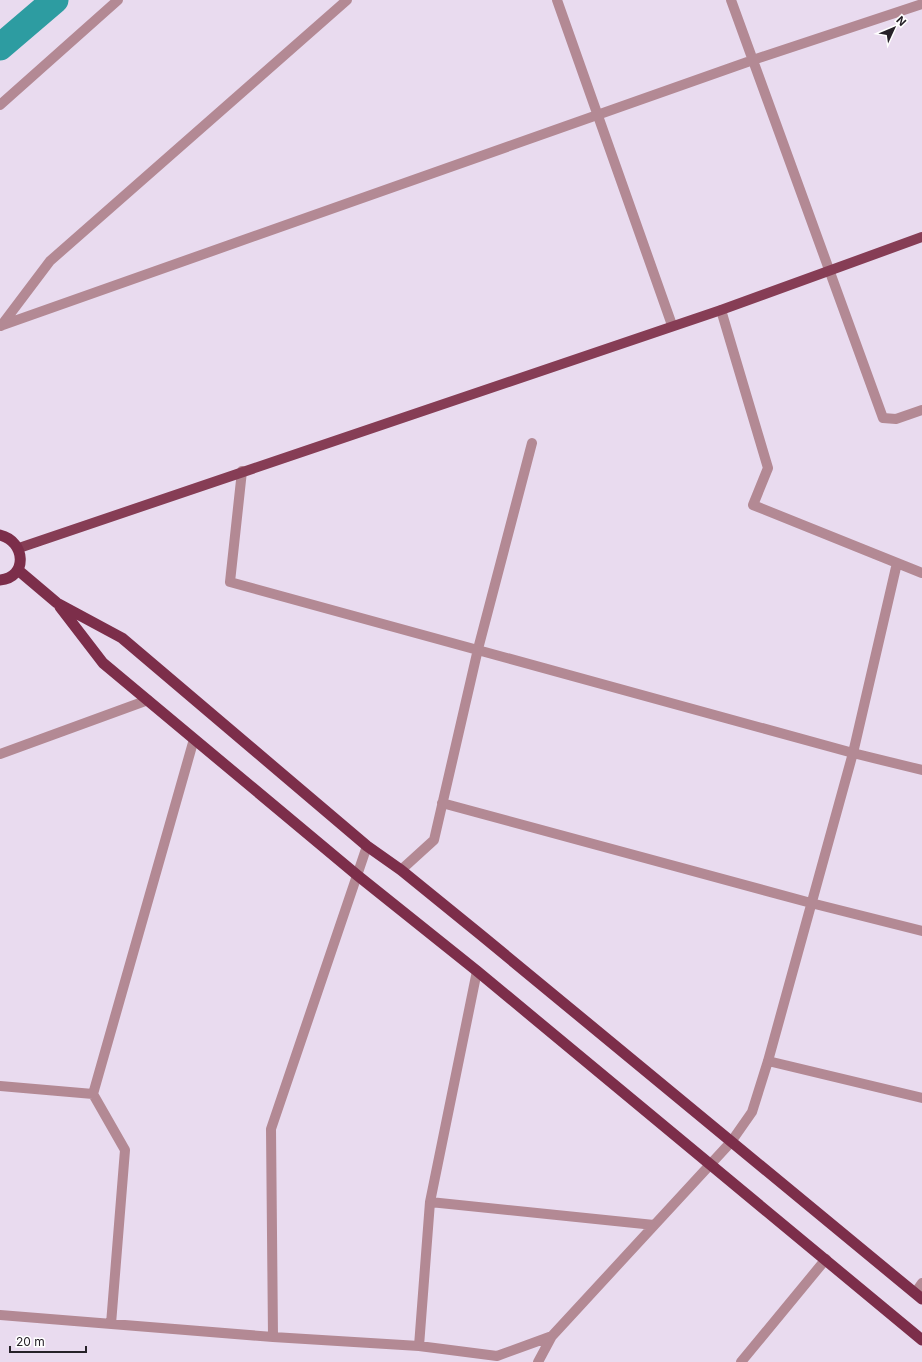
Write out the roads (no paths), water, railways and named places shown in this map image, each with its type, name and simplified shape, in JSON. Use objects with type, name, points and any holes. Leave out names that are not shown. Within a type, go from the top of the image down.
[{"type":"highway","points":[[0,535],[11,538],[18,548],[21,559],[18,570],[12,577],[0,580]]},
{"type":"highway","points":[[18,570],[57,603],[104,663],[357,875],[477,971],[922,1340]]},
{"type":"highway","points":[[57,603],[122,638],[367,846],[401,870],[918,1296]]},
{"type":"main road","points":[[18,548],[672,325],[721,310],[922,236]]},
{"type":"street","points":[[0,105],[118,0]]},
{"type":"street","points":[[0,326],[50,261],[347,0]]},
{"type":"street","points":[[557,0],[672,325]]},
{"type":"street","points":[[731,0],[883,418],[896,419],[922,410]]},
{"type":"street","points":[[0,326],[597,114],[922,4]]},
{"type":"street","points":[[721,310],[768,468],[754,505],[922,573]]},
{"type":"street","points":[[401,870],[434,840],[478,650],[532,443]]},
{"type":"street","points":[[242,471],[230,582],[853,753],[922,770]]},
{"type":"street","points":[[538,1362],[552,1336],[730,1142],[752,1112],[768,1062],[853,753],[897,563]]},
{"type":"street","points":[[0,754],[148,700]]},
{"type":"street","points":[[111,1324],[125,1150],[93,1094],[194,739]]},
{"type":"street","points":[[442,803],[811,903],[922,931]]},
{"type":"street","points":[[273,1337],[271,1129],[367,846]]},
{"type":"street","points":[[419,1346],[430,1202],[477,971]]},
{"type":"street","points":[[768,1062],[922,1098]]},
{"type":"street","points":[[0,1086],[93,1094]]},
{"type":"street","points":[[430,1202],[654,1225]]},
{"type":"street","points":[[741,1362],[826,1259]]},
{"type":"street","points":[[918,1296],[922,1283]]},
{"type":"street","points":[[0,1315],[273,1337],[419,1346],[497,1356],[552,1336]]},
{"type":"waterway","points":[[0,47],[55,0]]}]
